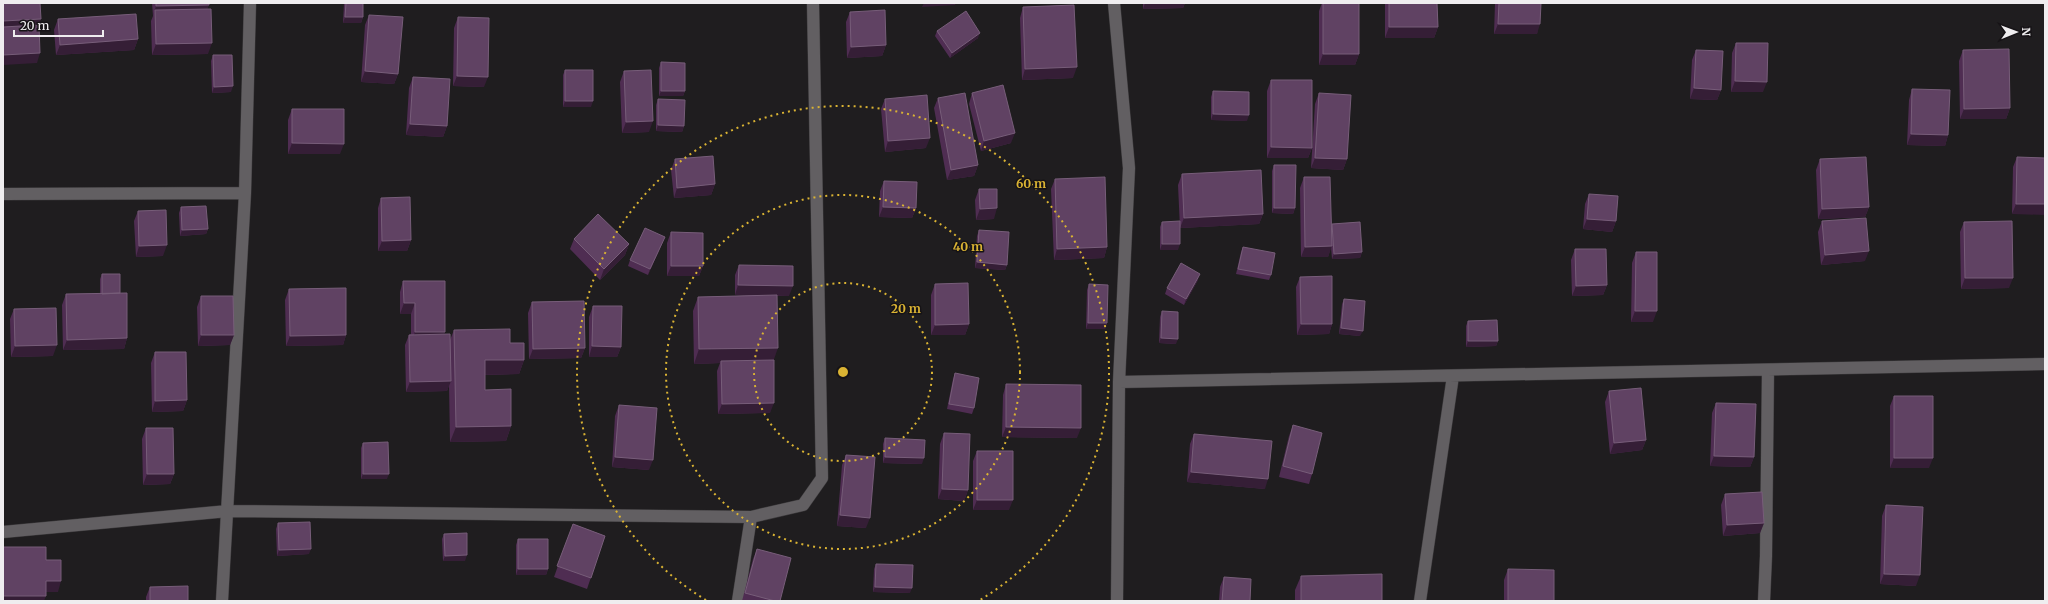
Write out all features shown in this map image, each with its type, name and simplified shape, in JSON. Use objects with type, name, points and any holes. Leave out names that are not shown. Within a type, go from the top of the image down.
[{"type":"street","points":[[222,601],[245,192],[250,3]]},
{"type":"street","points":[[3,532],[228,511],[751,517],[803,505],[822,478],[812,3]]},
{"type":"street","points":[[1114,3],[1129,168],[1119,382],[1117,601]]},
{"type":"street","points":[[3,194],[245,192]]},
{"type":"street","points":[[1119,382],[2045,364]]},
{"type":"street","points":[[1764,601],[1766,556],[1768,370]]},
{"type":"street","points":[[1420,601],[1453,376]]},
{"type":"street","points":[[738,601],[751,517]]},
{"type":"building","points":[[3,3],[40,3],[41,19],[3,21]]},
{"type":"building","points":[[156,3],[209,3],[209,5],[156,6]]},
{"type":"building","points":[[346,3],[363,3],[363,17],[345,17]]},
{"type":"building","points":[[1323,3],[1359,3],[1359,54],[1323,54]]},
{"type":"building","points":[[1389,3],[1437,3],[1438,27],[1389,27]]},
{"type":"building","points":[[1499,3],[1541,3],[1540,24],[1498,24]]},
{"type":"building","points":[[1074,5],[1077,67],[1025,69],[1023,7]]},
{"type":"building","points":[[211,9],[212,43],[156,44],[155,10]]},
{"type":"building","points":[[885,10],[886,45],[851,47],[850,12]]},
{"type":"building","points":[[966,11],[980,33],[952,53],[937,31]]},
{"type":"building","points":[[136,14],[138,39],[60,45],[58,19]]},
{"type":"building","points":[[369,15],[403,17],[398,74],[365,71]]},
{"type":"building","points":[[458,17],[489,18],[488,77],[457,76]]},
{"type":"building","points":[[39,25],[40,53],[3,55],[3,27]]},
{"type":"building","points":[[1736,43],[1768,43],[1767,82],[1735,81]]},
{"type":"building","points":[[2009,49],[2010,108],[1964,109],[1963,50]]},
{"type":"building","points":[[1696,50],[1723,51],[1721,90],[1694,88]]},
{"type":"building","points":[[213,55],[232,55],[233,86],[214,87]]},
{"type":"building","points":[[661,62],[685,63],[685,91],[661,91]]},
{"type":"building","points":[[565,70],[593,70],[593,101],[565,101]]},
{"type":"building","points":[[651,70],[653,121],[626,122],[624,71]]},
{"type":"building","points":[[413,77],[450,79],[447,126],[410,124]]},
{"type":"building","points":[[1271,80],[1312,80],[1312,148],[1271,147]]},
{"type":"building","points":[[1003,85],[1015,133],[984,141],[972,93]]},
{"type":"building","points":[[1912,89],[1950,90],[1948,135],[1911,134]]},
{"type":"building","points":[[1213,91],[1249,92],[1249,115],[1213,114]]},
{"type":"building","points":[[965,93],[978,165],[951,170],[938,98]]},
{"type":"building","points":[[1319,93],[1351,95],[1347,159],[1315,158]]},
{"type":"building","points":[[927,95],[930,138],[888,141],[885,99]]},
{"type":"building","points":[[658,99],[685,100],[684,126],[658,125]]},
{"type":"building","points":[[292,109],[344,109],[344,144],[292,143]]},
{"type":"building","points":[[713,156],[715,184],[677,188],[675,159]]},
{"type":"building","points":[[1866,157],[1869,207],[1822,209],[1820,159]]},
{"type":"building","points":[[2017,157],[2045,158],[2045,204],[2016,204]]},
{"type":"building","points":[[1274,165],[1296,165],[1295,208],[1274,208]]},
{"type":"building","points":[[1261,170],[1263,214],[1184,218],[1182,174]]},
{"type":"building","points":[[1105,177],[1107,247],[1057,249],[1055,179]]},
{"type":"building","points":[[1304,177],[1330,177],[1332,246],[1305,247]]},
{"type":"building","points":[[884,181],[917,182],[916,208],[883,207]]},
{"type":"building","points":[[979,189],[997,189],[997,208],[980,209]]},
{"type":"building","points":[[1589,194],[1618,196],[1616,221],[1587,219]]},
{"type":"building","points":[[410,197],[411,240],[382,241],[381,198]]},
{"type":"building","points":[[206,206],[208,229],[182,230],[181,207]]},
{"type":"building","points":[[166,210],[167,245],[139,246],[138,211]]},
{"type":"building","points":[[598,214],[629,244],[604,269],[574,239]]},
{"type":"building","points":[[1866,218],[1869,251],[1825,255],[1822,221]]},
{"type":"building","points":[[1180,221],[1180,244],[1162,244],[1162,222]]},
{"type":"building","points":[[2012,221],[2013,278],[1965,278],[1964,222]]},
{"type":"building","points":[[1360,222],[1362,252],[1334,254],[1332,224]]},
{"type":"building","points":[[645,228],[665,237],[650,269],[630,260]]},
{"type":"building","points":[[979,230],[1009,232],[1007,265],[977,262]]},
{"type":"building","points":[[671,232],[703,233],[703,266],[671,266]]},
{"type":"building","points":[[1243,247],[1275,253],[1271,275],[1238,269]]},
{"type":"building","points":[[1575,249],[1606,249],[1607,285],[1576,286]]},
{"type":"building","points":[[1636,252],[1657,252],[1657,311],[1635,311]]},
{"type":"building","points":[[1181,263],[1200,274],[1186,299],[1167,288]]},
{"type":"building","points":[[739,265],[793,266],[793,286],[738,285]]},
{"type":"building","points":[[102,274],[120,274],[120,293],[102,294]]},
{"type":"building","points":[[1332,276],[1332,324],[1301,324],[1300,277]]},
{"type":"building","points":[[403,281],[445,281],[445,332],[415,332],[415,303],[404,303]]},
{"type":"building","points":[[968,283],[969,324],[935,325],[935,284]]},
{"type":"building","points":[[1089,284],[1108,285],[1107,323],[1088,323]]},
{"type":"building","points":[[346,288],[346,335],[290,336],[289,289]]},
{"type":"building","points":[[127,293],[127,338],[67,340],[66,294]]},
{"type":"building","points":[[777,295],[778,348],[699,349],[698,297]]},
{"type":"building","points":[[201,296],[233,296],[234,335],[201,335]]},
{"type":"building","points":[[1344,299],[1365,301],[1363,331],[1341,328]]},
{"type":"building","points":[[584,301],[585,348],[533,349],[532,302]]},
{"type":"building","points":[[593,306],[622,306],[621,347],[592,346]]},
{"type":"building","points":[[56,308],[57,345],[15,346],[14,309]]},
{"type":"building","points":[[1162,311],[1178,312],[1178,339],[1161,338]]},
{"type":"building","points":[[1497,320],[1498,341],[1468,341],[1468,321]]},
{"type":"building","points":[[510,329],[510,343],[524,343],[524,360],[485,360],[485,390],[511,389],[511,426],[456,427],[454,330]]},
{"type":"building","points":[[450,334],[451,381],[410,382],[409,335]]},
{"type":"building","points":[[155,352],[186,352],[187,400],[155,401]]},
{"type":"building","points":[[774,360],[774,403],[722,404],[721,361]]},
{"type":"building","points":[[955,373],[979,378],[974,408],[949,404]]},
{"type":"building","points":[[1006,384],[1081,385],[1081,428],[1006,427]]},
{"type":"building","points":[[1641,388],[1646,440],[1614,443],[1609,391]]},
{"type":"building","points":[[1894,396],[1933,396],[1933,458],[1894,458]]},
{"type":"building","points":[[1716,403],[1756,404],[1754,457],[1714,456]]},
{"type":"building","points":[[619,405],[657,408],[653,460],[615,457]]},
{"type":"building","points":[[1293,425],[1322,433],[1312,474],[1283,466]]},
{"type":"building","points":[[146,428],[173,428],[174,474],[147,474]]},
{"type":"building","points":[[944,433],[970,434],[968,490],[942,489]]},
{"type":"building","points":[[1194,434],[1272,441],[1268,479],[1191,472]]},
{"type":"building","points":[[885,438],[925,440],[924,458],[885,457]]},
{"type":"building","points":[[388,442],[389,474],[363,474],[363,443]]},
{"type":"building","points":[[977,451],[1013,451],[1013,500],[977,500]]},
{"type":"building","points":[[846,455],[875,457],[870,518],[840,515]]},
{"type":"building","points":[[1762,492],[1764,523],[1727,525],[1725,494]]},
{"type":"building","points":[[1886,505],[1923,507],[1920,575],[1884,574]]},
{"type":"building","points":[[310,522],[311,549],[279,550],[278,523]]},
{"type":"building","points":[[573,524],[605,536],[591,578],[557,566]]},
{"type":"building","points":[[467,533],[467,555],[445,556],[444,534]]},
{"type":"building","points":[[518,539],[548,539],[548,569],[518,569]]},
{"type":"building","points":[[3,547],[46,547],[46,560],[61,560],[61,581],[46,581],[46,596],[3,596]]},
{"type":"building","points":[[757,549],[791,558],[780,601],[745,593]]},
{"type":"building","points":[[876,564],[913,565],[912,588],[875,587]]},
{"type":"building","points":[[1508,569],[1554,570],[1554,601],[1508,601]]},
{"type":"building","points":[[1382,574],[1382,601],[1301,601],[1301,576]]},
{"type":"building","points":[[1224,577],[1251,579],[1250,601],[1222,601]]},
{"type":"building","points":[[188,586],[188,601],[150,601],[150,587]]}]
